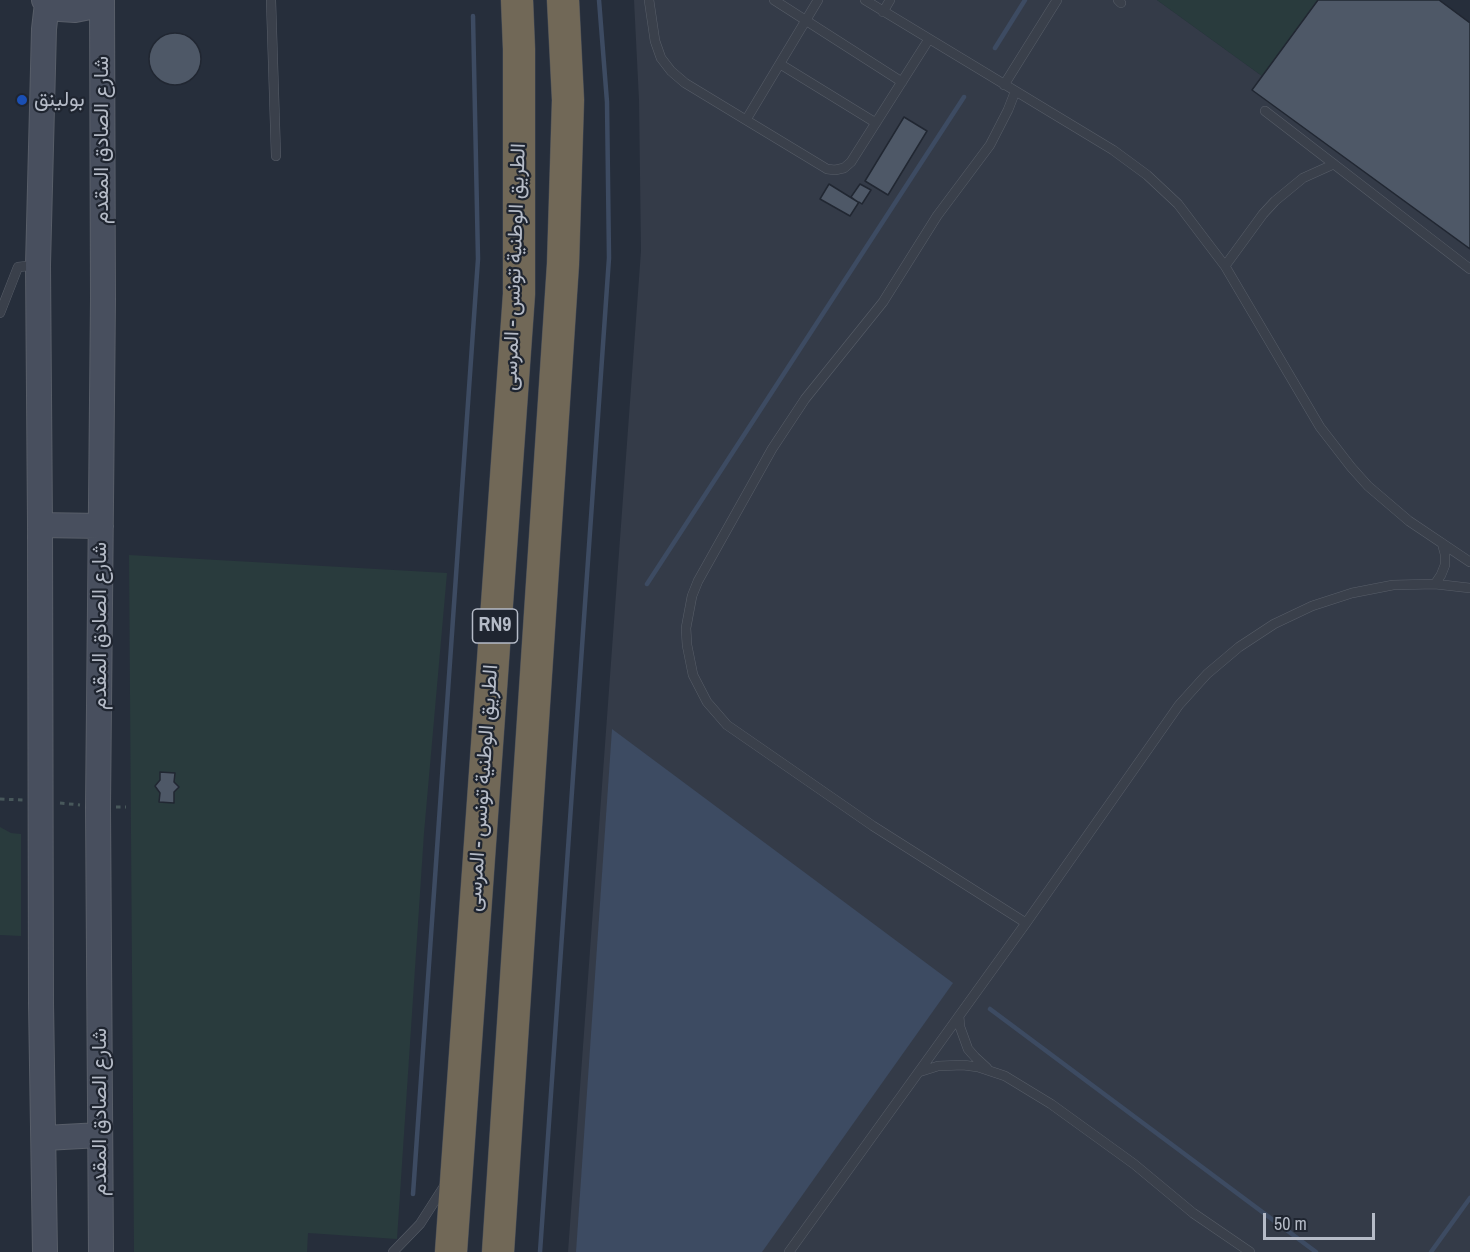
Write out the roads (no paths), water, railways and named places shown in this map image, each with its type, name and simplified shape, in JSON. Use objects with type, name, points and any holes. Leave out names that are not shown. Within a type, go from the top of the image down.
[{"type":"highway","points":[[492,0],[519,49]]},
{"type":"highway","name":"الطريق الوطنية تونس - المرسى","points":[[451,1252],[456,1154],[519,294],[517,0]]},
{"type":"highway","name":"الطريق الوطنية تونس - المرسى","points":[[498,1252],[563,264],[568,100],[563,0]]},
{"type":"main road","points":[[45,1252],[45,1138],[41,1003],[38,264],[45,1],[60,9],[75,10],[101,0]]},
{"type":"main road","name":"شارع الصادق المقدم","points":[[101,0],[104,299],[99,807],[101,1252]]},
{"type":"main road","points":[[40,525],[101,526]]},
{"type":"main road","points":[[45,1138],[100,1135]]},
{"type":"lane","points":[[271,0],[276,156]]},
{"type":"lane","points":[[649,0],[655,41],[661,57],[671,72],[685,83],[827,169],[844,168],[851,162],[929,39]]},
{"type":"lane","points":[[774,0],[902,82]]},
{"type":"lane","points":[[746,120],[818,0]]},
{"type":"lane","points":[[865,0],[1113,150],[1147,175],[1178,204],[1205,237],[1225,266],[1314,417],[1335,447],[1368,486],[1388,504],[1470,562]]},
{"type":"lane","points":[[883,12],[890,0]]},
{"type":"lane","points":[[1004,85],[1055,3],[1064,0]]},
{"type":"lane","points":[[780,64],[876,123]]},
{"type":"lane","points":[[1015,92],[990,145],[937,216],[884,302],[805,399],[772,449],[699,581],[690,604],[686,628],[693,675],[707,702],[727,725],[873,826],[1026,923]]},
{"type":"lane","points":[[1265,111],[1470,269]]},
{"type":"lane","points":[[1225,266],[1275,201],[1303,178],[1334,164]]},
{"type":"lane","points":[[0,313],[18,267],[38,264]]},
{"type":"lane","points":[[1435,584],[1442,575],[1445,565],[1442,543]]},
{"type":"lane","points":[[789,1252],[1026,923],[1179,705],[1207,674],[1239,646],[1274,624],[1312,606],[1352,593],[1393,585],[1435,584],[1470,588]]},
{"type":"lane","points":[[959,1016],[960,1027],[968,1049],[991,1071],[1051,1104],[1134,1164],[1193,1213],[1250,1252]]},
{"type":"lane","points":[[918,1072],[938,1066],[956,1065],[991,1071]]},
{"type":"lane","points":[[393,1252],[420,1224],[444,1187],[456,1154]]},
{"type":"water","points":[[612,729],[953,983],[762,1252],[576,1252]]},
{"type":"waterway","points":[[540,1252],[609,258],[607,102],[599,0]]},
{"type":"waterway","points":[[995,48],[1025,0]]},
{"type":"waterway","points":[[413,1194],[478,259],[473,16]]},
{"type":"waterway","points":[[647,584],[964,97]]},
{"type":"waterway","points":[[990,1009],[1316,1252]]},
{"type":"waterway","points":[[1431,1252],[1470,1198]]},
{"type":"place","name":"بولينق","points":[[22,100]]}]
